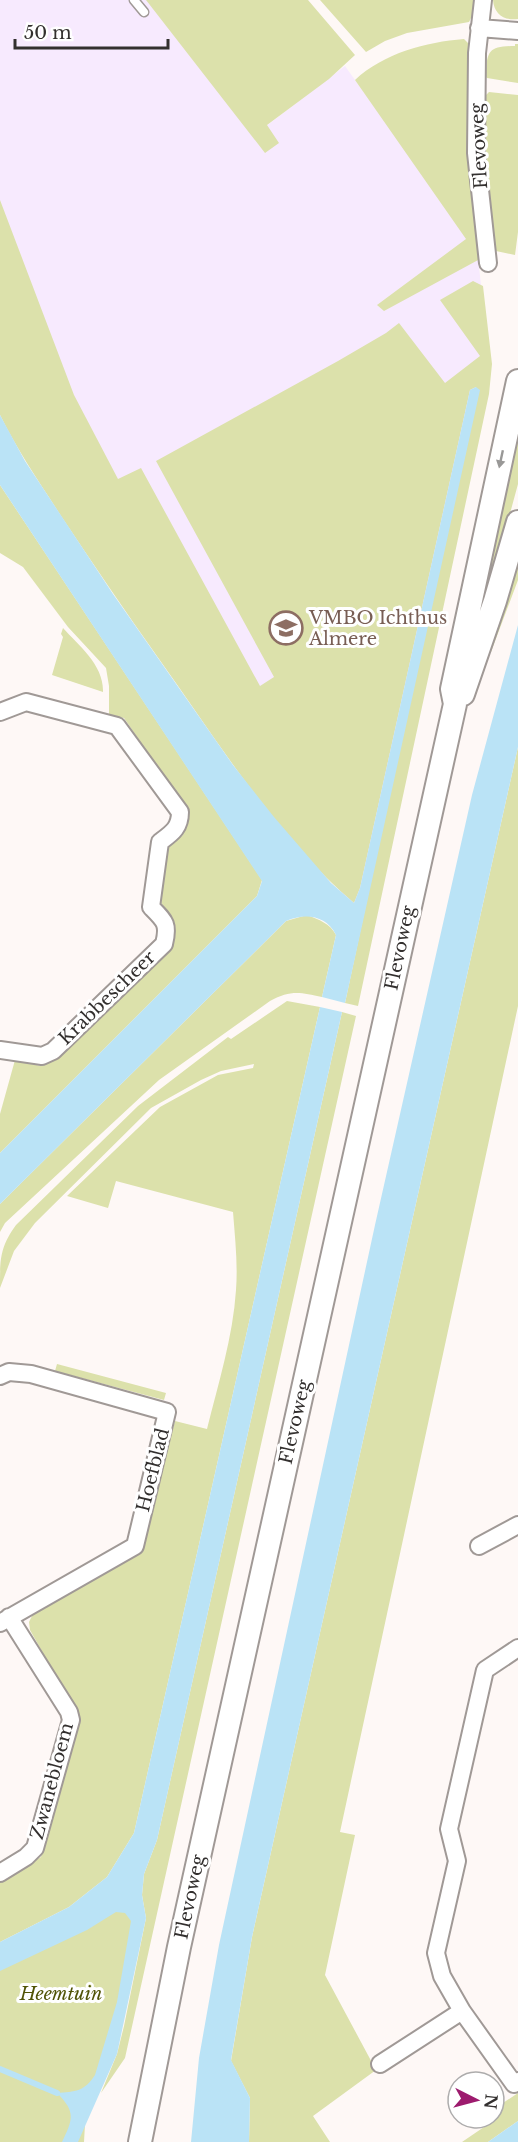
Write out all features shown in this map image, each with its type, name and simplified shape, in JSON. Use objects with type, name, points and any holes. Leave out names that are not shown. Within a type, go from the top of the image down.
[{"type":"main road","name":"Flevoweg","points":[[140,2142],[182,1936],[455,704],[452,689],[476,624],[518,381]]},
{"type":"main road","name":"Flevoweg","points":[[476,624],[495,600],[518,522]]},
{"type":"street","name":"Flevoweg","points":[[483,0],[477,63],[476,153],[488,263]]},
{"type":"street","points":[[479,28],[518,32]]},
{"type":"street","name":"Krabbescheer","points":[[0,712],[26,702],[117,726],[180,812],[177,829],[160,842],[151,907],[165,921],[167,931],[164,944],[53,1051],[42,1056],[0,1050]]},
{"type":"street","name":"Hoefblad","points":[[0,1376],[9,1372],[31,1374],[167,1412],[135,1546],[5,1620]]},
{"type":"street","points":[[479,1546],[518,1525]]},
{"type":"street","name":"Zwanebloem","points":[[0,1873],[26,1857],[35,1848],[71,1720],[69,1712],[5,1620]]},
{"type":"street","points":[[518,1648],[485,1670],[449,1829],[457,1861],[436,1953],[441,1976],[462,2011],[514,2084],[518,2081]]},
{"type":"street","points":[[380,2064],[462,2011]]},
{"type":"lane","points":[[134,0],[144,12]]},
{"type":"shaded area","name":"VMBO Ichthus Almere","points":[[0,0],[154,0],[253,136],[345,66],[477,250],[490,362],[357,917],[0,351]]},
{"type":"green space","points":[[146,0],[308,0],[355,55],[329,79],[267,125],[279,143],[265,153]]},
{"type":"green space","points":[[320,0],[477,0],[469,22],[407,33],[385,41],[366,52]]},
{"type":"green space","points":[[493,0],[518,0],[518,19],[504,18],[495,9]]},
{"type":"green space","points":[[464,39],[470,45],[468,157],[480,259],[384,311],[377,305],[466,239],[355,80],[392,56],[420,46]]},
{"type":"green space","points":[[518,44],[518,83],[487,78],[484,75],[489,54],[495,48],[515,46]]},
{"type":"green space","points":[[489,92],[518,95],[518,232],[515,255],[496,251],[486,166],[484,97]]},
{"type":"green space","points":[[0,200],[74,395],[118,479],[141,468],[260,686],[274,677],[156,461],[338,361],[399,323],[445,383],[480,356],[440,300],[473,281],[483,286],[492,364],[489,394],[358,1006],[345,1003],[476,387],[470,390],[360,888],[354,903],[299,848],[249,787],[61,516],[21,454],[0,415]]},
{"type":"green space","points":[[518,411],[518,484],[483,613],[480,614]]},
{"type":"green space","points":[[0,485],[262,880],[257,896],[0,1153],[0,1114],[15,1060],[41,1066],[49,1063],[168,948],[174,934],[175,924],[161,903],[168,846],[183,835],[189,813],[124,718],[109,715],[109,686],[106,668],[68,627],[23,567],[0,553]]},
{"type":"green space","points":[[518,548],[518,580],[491,652],[485,648]]},
{"type":"green space","points":[[63,628],[95,665],[102,682],[103,692],[52,675],[63,637],[61,634]]},
{"type":"green space","points":[[518,747],[518,1006],[340,1832],[355,1835],[325,1975],[376,2070],[313,2116],[330,2142],[249,2142],[250,2098],[231,2061],[252,1937]]},
{"type":"green space","points":[[307,915],[320,920],[336,935],[322,997],[295,993],[270,1001],[159,1080],[5,1223],[0,1232],[0,1204],[286,921]]},
{"type":"green space","points":[[287,1001],[320,1007],[134,1833],[107,1877],[69,1907],[0,1942],[0,1880],[41,1857],[80,1719],[30,1630],[29,1622],[33,1614],[134,1556],[144,1542],[175,1421],[207,1429],[228,1343],[236,1290],[233,1212],[116,1181],[108,1208],[67,1196],[160,1107],[218,1075],[253,1068],[254,1064],[221,1071],[151,1108],[35,1223],[14,1251],[0,1288],[4,1247],[16,1225],[138,1106],[228,1037],[231,1039]]},
{"type":"green space","points":[[342,1012],[356,1016],[125,2058],[101,2093],[117,2054],[124,2026],[146,1918],[142,1895],[144,1874],[157,1840]]},
{"type":"green space","points":[[57,1364],[166,1393],[164,1400],[55,1371]]},
{"type":"green space","name":"Heemtuin","points":[[128,1891],[140,1918],[85,2124],[84,2142],[0,2142],[0,1955]]},
{"type":"green space","points":[[518,2093],[518,2121],[506,2129],[506,2101]]},
{"type":"green space","points":[[480,2130],[505,2130],[488,2142],[462,2142]]},
{"type":"water","points":[[476,387],[480,390],[345,1003],[322,997],[336,935],[332,928],[321,920],[308,917],[286,921],[0,1204],[0,1153],[257,896],[262,881],[0,485],[0,415],[25,461],[113,594],[233,765],[331,883],[354,903],[360,888],[470,390]]},
{"type":"water","points":[[518,625],[518,747],[252,1937],[231,2060],[250,2098],[249,2142],[191,2142],[199,2058],[219,1945],[375,1225],[472,795]]},
{"type":"water","points":[[320,1007],[342,1012],[157,1840],[144,1874],[142,1895],[146,1918],[117,2054],[78,2142],[62,2142],[71,2116],[67,2105],[57,2093],[79,2090],[95,2075],[117,2002],[131,1921],[125,1913],[116,1912],[87,1930],[0,1971],[0,1942],[69,1907],[107,1877],[134,1833]]},
{"type":"water","points":[[518,2121],[518,2142],[488,2142],[506,2130]]},
{"type":"waterway","points":[[0,2069],[57,2093]]},
{"type":"place","name":"VMBO Ichthus Almere","points":[[286,628]]}]
